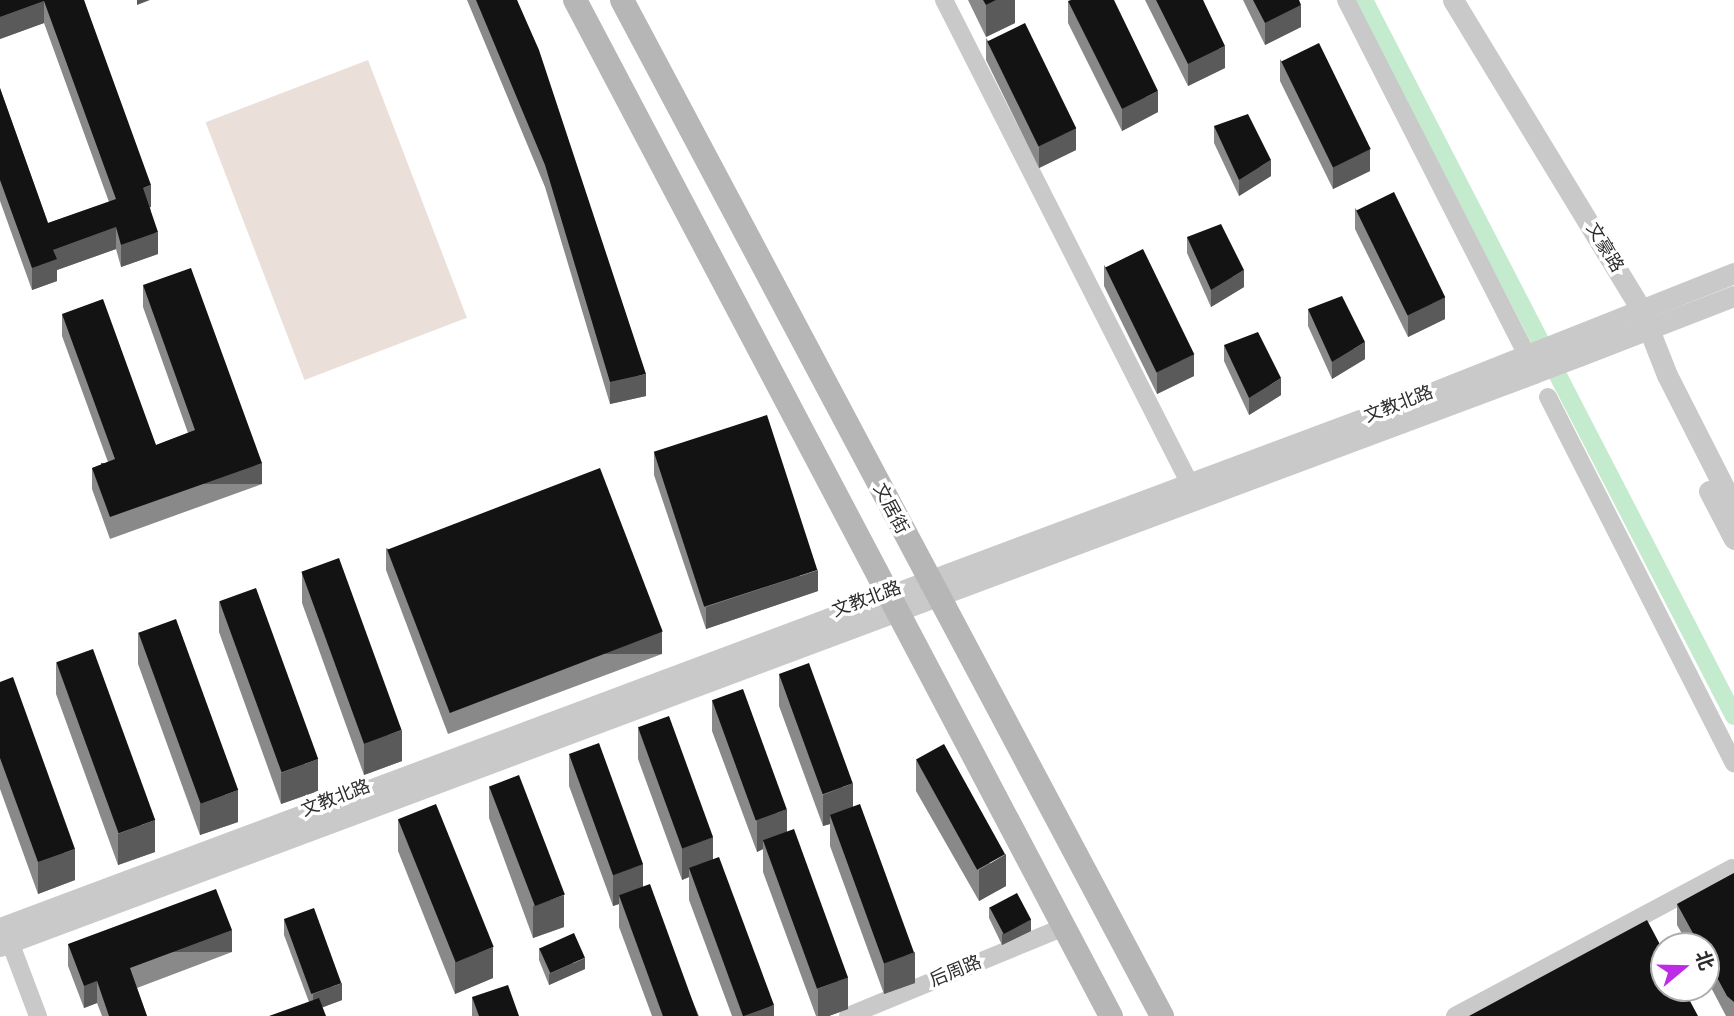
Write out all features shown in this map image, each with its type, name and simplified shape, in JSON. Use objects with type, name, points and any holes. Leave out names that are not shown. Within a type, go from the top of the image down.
[{"type":"main road","points":[[575,0],[1111,1016]]},
{"type":"main road","name":"文居街","points":[[622,0],[1162,1016]]},
{"type":"street","points":[[943,0],[1190,484]]},
{"type":"street","points":[[1346,0],[1527,358]]},
{"type":"street","name":"文豪路","points":[[1453,0],[1638,322],[1734,508]]},
{"type":"street","name":"文教北路","points":[[1638,322],[1734,272]]},
{"type":"street","name":"文教北路","points":[[932,587],[1190,484],[1527,358],[1575,346],[1638,322],[1734,296]]},
{"type":"street","name":"文豪路","points":[[1638,322],[1734,539]]},
{"type":"street","name":"文教北路","points":[[3,932],[932,587],[1527,358]]},
{"type":"street","points":[[1548,397],[1734,764]]},
{"type":"street","points":[[1455,1016],[1732,868]]},
{"type":"street","name":"后周路","points":[[848,1016],[1064,927]]},
{"type":"street","points":[[3,932],[38,1016]]},
{"type":"shaded area","points":[[368,60],[467,318],[304,380],[206,122]]},
{"type":"building","points":[[0,0],[84,0],[151,185],[143,188],[158,232],[121,245],[116,227],[53,250],[57,259],[32,268],[0,180],[0,88],[48,223],[116,199],[44,1],[0,17]]},
{"type":"building","points":[[476,0],[517,0],[539,50],[646,374],[610,382],[545,165]]},
{"type":"building","points":[[983,0],[996,0],[986,5]]},
{"type":"building","points":[[1114,0],[1158,91],[1122,109],[1068,1]]},
{"type":"building","points":[[1156,0],[1203,0],[1225,46],[1188,64]]},
{"type":"building","points":[[1253,0],[1299,0],[1301,5],[1265,23]]},
{"type":"building","points":[[1025,23],[1076,128],[1039,147],[987,41]]},
{"type":"building","points":[[1319,43],[1371,149],[1333,167],[1281,61]]},
{"type":"building","points":[[1248,114],[1271,160],[1239,180],[1214,126]]},
{"type":"building","points":[[1394,192],[1445,297],[1408,316],[1356,210]]},
{"type":"building","points":[[1221,224],[1244,270],[1211,290],[1187,237]]},
{"type":"building","points":[[1143,249],[1194,354],[1157,373],[1105,267]]},
{"type":"building","points":[[191,268],[262,463],[110,517],[92,468],[115,459],[62,314],[103,299],[156,445],[195,430],[143,285]]},
{"type":"building","points":[[1342,296],[1365,342],[1332,362],[1308,309]]},
{"type":"building","points":[[1258,332],[1281,378],[1249,398],[1224,345]]},
{"type":"building","points":[[767,415],[817,570],[704,607],[654,452]]},
{"type":"building","points":[[600,468],[663,631],[450,713],[387,550]]},
{"type":"building","points":[[339,558],[402,730],[364,744],[301,572]]},
{"type":"building","points":[[256,588],[318,759],[282,772],[219,601]]},
{"type":"building","points":[[176,619],[238,790],[201,804],[138,633]]},
{"type":"building","points":[[93,649],[155,820],[119,833],[56,662]]},
{"type":"building","points":[[809,663],[853,783],[823,794],[779,674]]},
{"type":"building","points":[[13,677],[75,849],[38,862],[0,758],[0,682]]},
{"type":"building","points":[[743,689],[787,809],[756,821],[712,700]]},
{"type":"building","points":[[669,716],[713,837],[682,849],[638,727]]},
{"type":"building","points":[[599,743],[643,864],[613,875],[569,754]]},
{"type":"building","points":[[944,744],[1005,854],[977,870],[916,760]]},
{"type":"building","points":[[519,775],[565,894],[535,906],[489,786]]},
{"type":"building","points":[[436,804],[494,947],[456,962],[398,819]]},
{"type":"building","points":[[860,804],[914,952],[884,963],[830,815]]},
{"type":"building","points":[[794,829],[848,977],[817,989],[763,840]]},
{"type":"building","points":[[719,857],[774,1005],[744,1016],[689,868]]},
{"type":"building","points":[[1734,873],[1734,1002],[1720,983],[1720,932],[1692,932],[1677,904]]},
{"type":"building","points":[[650,884],[698,1016],[663,1016],[619,895]]},
{"type":"building","points":[[216,889],[232,930],[130,968],[147,1016],[109,1016],[97,981],[84,986],[68,944]]},
{"type":"building","points":[[1017,893],[1031,919],[1004,934],[990,908]]},
{"type":"building","points":[[314,908],[341,983],[311,994],[284,919]]},
{"type":"building","points":[[1647,920],[1653,932],[1650,932],[1650,1002],[1690,1002],[1698,1016],[1469,1016]]},
{"type":"building","points":[[574,933],[585,958],[550,973],[539,948]]},
{"type":"building","points":[[508,985],[519,1016],[479,1016],[472,997]]},
{"type":"building","points":[[319,998],[326,1016],[269,1016]]},
{"type":"waterway","points":[[1364,0],[1734,716]]}]
